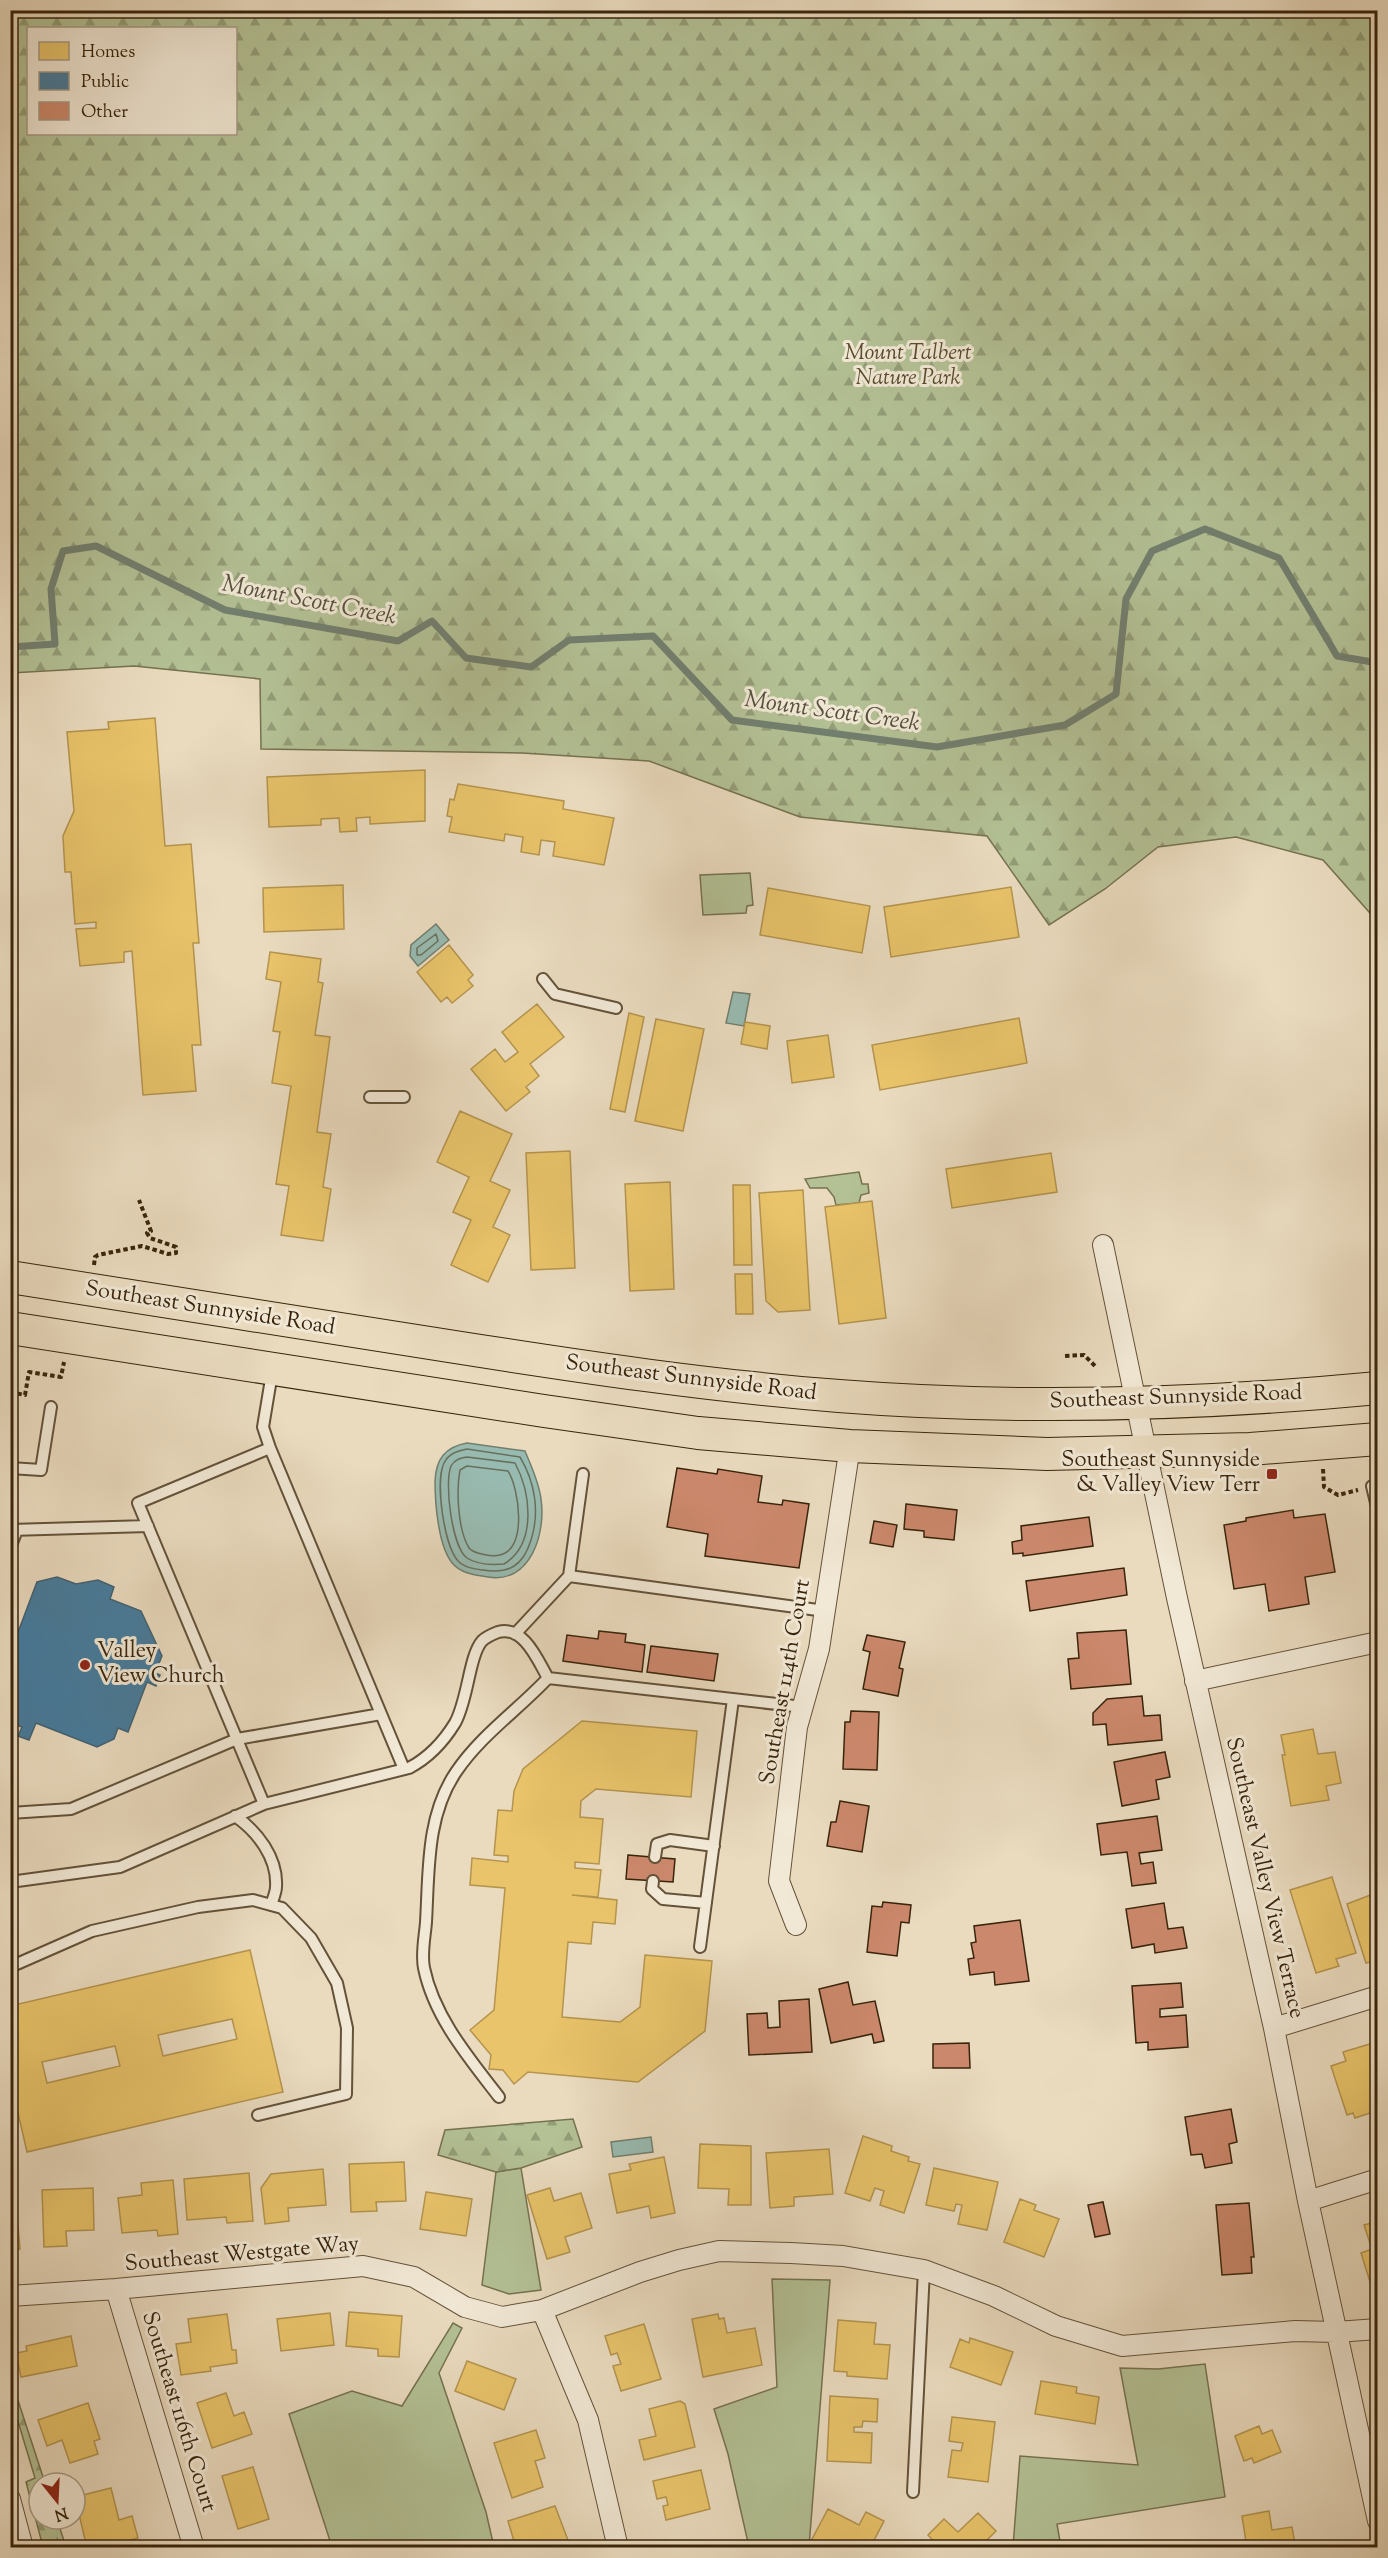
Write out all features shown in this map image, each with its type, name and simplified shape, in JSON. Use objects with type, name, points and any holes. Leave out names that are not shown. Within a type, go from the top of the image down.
[{"type":"main road","name":"Southeast Sunnyside Road","points":[[10,1277],[533,1360],[684,1381],[839,1396],[964,1402],[1137,1402],[1308,1394],[1377,1388]]},
{"type":"main road","points":[[10,1328],[698,1433],[850,1446],[1036,1454],[1147,1452],[1322,1444],[1377,1439]]},
{"type":"street","name":"Southeast Valley View Terrace","points":[[1103,1245],[1195,1681],[1274,2028],[1336,2332],[1372,2467],[1377,2522]]},
{"type":"street","name":"Southeast 114th Court","points":[[796,1925],[779,1881],[798,1727],[819,1648],[850,1446]]},
{"type":"street","points":[[1195,1681],[1377,1642]]},
{"type":"street","points":[[1274,2028],[1377,1996]]},
{"type":"street","points":[[1308,2201],[1377,2180]]},
{"type":"street","name":"Southeast Westgate Way","points":[[10,2296],[116,2289],[363,2266],[414,2277],[465,2307],[502,2317],[542,2310],[640,2272],[679,2260],[719,2252],[843,2256],[924,2270],[994,2296],[1056,2325],[1122,2346],[1295,2331],[1336,2332],[1377,2329]]},
{"type":"street","name":"Southeast 116th Court","points":[[116,2289],[194,2547]]},
{"type":"street","points":[[542,2310],[588,2420],[618,2547]]},
{"type":"street","points":[[10,2499],[23,2547]]},
{"type":"lane","points":[[543,979],[555,994],[616,1008]]},
{"type":"lane","points":[[370,1097],[405,1096]]},
{"type":"lane","points":[[272,1369],[263,1427],[404,1769]]},
{"type":"lane","points":[[10,1468],[41,1470],[51,1407]]},
{"type":"lane","points":[[264,1804],[138,1503],[270,1448]]},
{"type":"lane","points":[[515,1634],[569,1576],[583,1474]]},
{"type":"lane","points":[[1372,1486],[1377,1511]]},
{"type":"lane","points":[[10,1548],[14,1530],[148,1526]]},
{"type":"lane","points":[[569,1576],[825,1611]]},
{"type":"lane","points":[[10,1882],[120,1867],[264,1804],[404,1769],[422,1761],[437,1746],[454,1723],[467,1692],[477,1650],[484,1639],[501,1631],[515,1634],[527,1642],[548,1678]]},
{"type":"lane","points":[[548,1678],[803,1707]]},
{"type":"lane","points":[[499,2097],[451,2033],[435,2001],[423,1966],[431,1834],[440,1804],[454,1774],[472,1749],[524,1704],[548,1678]]},
{"type":"lane","points":[[700,1947],[733,1699]]},
{"type":"lane","points":[[10,1814],[71,1809],[237,1739],[381,1714]]},
{"type":"lane","points":[[235,1816],[249,1825],[261,1838],[273,1864],[276,1887],[271,1905]]},
{"type":"lane","points":[[655,1857],[657,1844],[670,1840],[714,1846]]},
{"type":"lane","points":[[653,1881],[652,1889],[663,1899],[706,1903]]},
{"type":"lane","points":[[10,1967],[92,1931],[198,1907],[253,1900],[282,1908],[311,1938],[337,1983],[347,2028],[346,2094],[258,2115]]},
{"type":"lane","points":[[913,2492],[924,2270]]},
{"type":"path","points":[[89,1289],[95,1257],[98,1255],[142,1246],[168,1254],[176,1253],[176,1247],[150,1238],[147,1233],[151,1231],[140,1200]]},
{"type":"path","points":[[10,1392],[25,1395],[29,1372],[61,1377],[69,1337]]},
{"type":"path","points":[[1065,1356],[1084,1355],[1096,1367]]},
{"type":"path","points":[[1322,1444],[1324,1487],[1338,1495],[1372,1486]]},
{"type":"green space","name":"Mount Talbert Nature Park","points":[[11,10],[1377,11],[1377,921],[1323,860],[1236,837],[1158,847],[1105,889],[1049,925],[987,836],[800,817],[649,761],[522,753],[261,749],[260,679],[134,666],[11,673]]},
{"type":"green space","points":[[750,873],[753,905],[747,906],[746,913],[703,915],[700,875]]},
{"type":"green space","points":[[859,1172],[862,1184],[868,1184],[869,1193],[861,1195],[859,1203],[836,1205],[834,1197],[827,1188],[810,1188],[805,1179]]},
{"type":"green space","points":[[573,2119],[582,2147],[521,2168],[496,2172],[438,2155],[445,2130]]},
{"type":"green space","points":[[521,2168],[541,2290],[509,2294],[482,2285],[496,2172]]},
{"type":"green space","points":[[772,2279],[830,2280],[809,2547],[749,2547],[728,2454],[714,2409],[777,2387]]},
{"type":"green space","points":[[453,2323],[462,2328],[439,2373],[486,2512],[494,2547],[332,2547],[289,2414],[352,2391],[402,2406]]},
{"type":"green space","points":[[1205,2364],[1225,2497],[1057,2524],[1061,2547],[1013,2547],[1020,2456],[1138,2465],[1120,2368],[1158,2369]]},
{"type":"green space","points":[[10,2376],[41,2471],[33,2471],[11,2398]]},
{"type":"green space","points":[[39,2531],[61,2531],[66,2547],[43,2547]]},
{"type":"water","points":[[436,924],[449,940],[418,966],[410,956],[411,945]]},
{"type":"water","points":[[733,992],[750,994],[744,1026],[726,1023]]},
{"type":"water","points":[[467,1443],[525,1451],[538,1486],[542,1512],[541,1527],[533,1553],[515,1573],[503,1577],[474,1575],[458,1568],[449,1558],[441,1537],[435,1490],[437,1466],[447,1451]]},
{"type":"water","points":[[651,2137],[653,2152],[613,2157],[611,2142]]},
{"type":"building: Homes","points":[[155,718],[165,846],[191,844],[199,943],[193,943],[201,1045],[192,1045],[196,1091],[143,1095],[132,951],[124,952],[124,962],[80,966],[76,929],[96,928],[96,922],[75,924],[71,872],[65,872],[63,836],[74,811],[67,732],[109,729],[108,722]]},
{"type":"building: Homes","points":[[425,770],[425,821],[370,824],[370,817],[356,818],[357,831],[340,832],[339,818],[321,819],[321,825],[269,827],[267,777]]},
{"type":"building: Homes","points":[[458,784],[564,801],[563,809],[614,818],[604,865],[553,856],[555,842],[541,840],[539,855],[521,852],[523,837],[505,834],[504,841],[449,832],[452,817],[447,816],[450,799],[454,800]]},
{"type":"building: Homes","points":[[343,885],[344,929],[264,932],[263,888]]},
{"type":"building: Homes","points":[[1011,887],[1019,937],[891,957],[884,907]]},
{"type":"building: Homes","points":[[768,888],[870,906],[862,953],[760,935]]},
{"type":"building: Homes","points":[[449,945],[473,975],[468,980],[473,986],[452,1003],[447,997],[441,1002],[417,972]]},
{"type":"building: Homes","points":[[270,952],[321,959],[318,982],[323,983],[315,1035],[330,1037],[317,1132],[331,1134],[323,1187],[331,1189],[323,1241],[281,1235],[289,1186],[276,1184],[291,1086],[272,1083],[280,1032],[273,1031],[281,982],[266,979]]},
{"type":"building: Homes","points":[[537,1004],[564,1037],[530,1064],[539,1076],[526,1087],[530,1092],[506,1111],[471,1069],[495,1049],[505,1062],[518,1052],[502,1032]]},
{"type":"building: Homes","points":[[629,1013],[644,1017],[625,1112],[610,1109]]},
{"type":"building: Homes","points":[[1019,1018],[1027,1063],[880,1090],[872,1045]]},
{"type":"building: Homes","points":[[656,1019],[704,1029],[683,1131],[635,1121]]},
{"type":"building: Homes","points":[[745,1022],[770,1026],[767,1049],[741,1044]]},
{"type":"building: Homes","points":[[828,1035],[834,1077],[792,1083],[787,1041]]},
{"type":"building: Homes","points":[[460,1111],[512,1134],[490,1181],[510,1190],[493,1227],[510,1235],[488,1282],[451,1265],[471,1220],[453,1212],[469,1177],[437,1162]]},
{"type":"building: Homes","points":[[570,1151],[575,1268],[531,1270],[526,1153]]},
{"type":"building: Homes","points":[[1051,1153],[1057,1192],[952,1208],[946,1169]]},
{"type":"building: Homes","points":[[670,1182],[674,1289],[630,1291],[625,1184]]},
{"type":"building: Homes","points":[[733,1185],[750,1185],[752,1265],[734,1265]]},
{"type":"building: Homes","points":[[803,1190],[810,1310],[778,1312],[766,1301],[759,1193]]},
{"type":"building: Homes","points":[[872,1201],[886,1318],[839,1324],[825,1207]]},
{"type":"building: Homes","points":[[735,1274],[752,1274],[753,1314],[736,1314]]},
{"type":"building: Homes","points":[[582,1721],[697,1731],[691,1797],[596,1789],[581,1801],[580,1817],[603,1819],[599,1864],[575,1862],[575,1868],[601,1870],[598,1897],[572,1895],[617,1900],[615,1924],[593,1922],[591,1944],[568,1942],[562,2017],[620,2022],[640,2007],[645,1955],[712,1961],[705,2031],[638,2082],[528,2072],[514,2084],[503,2070],[489,2069],[491,2055],[470,2030],[494,2010],[505,1888],[470,1885],[472,1858],[508,1862],[508,1856],[494,1855],[498,1810],[512,1811],[514,1791],[523,1769]]},
{"type":"building: Homes","points":[[1313,1729],[1318,1754],[1335,1752],[1341,1783],[1326,1786],[1329,1800],[1291,1806],[1281,1735]]},
{"type":"building: Homes","points":[[1332,1877],[1356,1953],[1336,1959],[1339,1966],[1316,1973],[1290,1890]]},
{"type":"building: Homes","points":[[1378,1892],[1378,1960],[1366,1963],[1347,1904]]},
{"type":"building: Homes","points":[[250,1950],[283,2092],[27,2152],[10,2078],[10,2006]],"holes":[[[232,2019],[237,2039],[163,2056],[158,2035]],[[115,2046],[120,2066],[47,2083],[42,2062]]]},
{"type":"building: Homes","points":[[1370,2044],[1378,2068],[1378,2106],[1372,2107],[1373,2112],[1355,2118],[1353,2113],[1347,2115],[1331,2066],[1346,2061],[1343,2052]]},
{"type":"building: Homes","points":[[863,2136],[892,2146],[891,2151],[909,2157],[908,2161],[920,2164],[904,2213],[880,2205],[884,2191],[875,2188],[870,2201],[845,2193]]},
{"type":"building: Homes","points":[[700,2144],[751,2146],[751,2205],[728,2205],[729,2189],[698,2188]]},
{"type":"building: Homes","points":[[829,2149],[833,2194],[794,2197],[794,2206],[770,2208],[766,2153]]},
{"type":"building: Homes","points":[[664,2157],[675,2213],[651,2218],[649,2206],[617,2213],[609,2174],[631,2170],[629,2164]]},
{"type":"building: Homes","points":[[404,2162],[406,2201],[376,2202],[377,2211],[351,2212],[349,2164]]},
{"type":"building: Homes","points":[[934,2168],[998,2182],[987,2230],[958,2224],[962,2205],[956,2204],[954,2211],[926,2205]]},
{"type":"building: Homes","points":[[323,2169],[326,2205],[288,2208],[289,2221],[265,2224],[261,2188],[271,2174]]},
{"type":"building: Homes","points":[[249,2173],[253,2221],[227,2223],[226,2217],[187,2220],[184,2179]]},
{"type":"building: Homes","points":[[173,2180],[178,2234],[158,2236],[157,2230],[122,2233],[118,2198],[142,2195],[141,2183]]},
{"type":"building: Homes","points":[[93,2188],[94,2230],[66,2231],[67,2246],[44,2247],[42,2190]]},
{"type":"building: Homes","points":[[550,2188],[554,2201],[581,2193],[592,2228],[565,2237],[570,2252],[547,2259],[527,2195]]},
{"type":"building: Homes","points":[[426,2192],[472,2199],[466,2236],[420,2229]]},
{"type":"building: Homes","points":[[10,2194],[15,2194],[20,2249],[10,2249]]},
{"type":"building: Homes","points":[[1020,2199],[1036,2205],[1034,2210],[1059,2219],[1044,2257],[1004,2242]]},
{"type":"building: Homes","points":[[1378,2221],[1378,2283],[1371,2285],[1361,2253],[1372,2249],[1364,2225]]},
{"type":"building: Homes","points":[[349,2312],[402,2316],[399,2357],[378,2356],[378,2349],[346,2346]]},
{"type":"building: Homes","points":[[330,2313],[334,2345],[281,2351],[277,2319]]},
{"type":"building: Homes","points":[[227,2314],[232,2350],[236,2350],[237,2363],[210,2367],[211,2371],[181,2375],[176,2344],[191,2342],[188,2319]]},
{"type":"building: Homes","points":[[718,2314],[719,2319],[724,2318],[727,2333],[755,2328],[762,2365],[703,2377],[692,2319]]},
{"type":"building: Homes","points":[[838,2320],[876,2323],[874,2344],[890,2345],[887,2379],[847,2376],[847,2372],[834,2371]]},
{"type":"building: Homes","points":[[644,2324],[661,2379],[621,2391],[613,2366],[621,2364],[617,2353],[611,2355],[605,2336]]},
{"type":"building: Homes","points":[[71,2336],[77,2366],[21,2377],[16,2353],[27,2351],[26,2346]]},
{"type":"building: Homes","points":[[970,2338],[1013,2352],[1001,2385],[950,2367],[960,2339],[969,2343]]},
{"type":"building: Homes","points":[[467,2361],[516,2379],[504,2410],[455,2391]]},
{"type":"building: Homes","points":[[1041,2381],[1077,2387],[1076,2393],[1099,2397],[1095,2424],[1035,2414]]},
{"type":"building: Homes","points":[[226,2393],[234,2416],[244,2412],[252,2434],[212,2448],[197,2403]]},
{"type":"building: Homes","points":[[830,2396],[878,2399],[877,2422],[863,2421],[862,2427],[854,2427],[854,2432],[872,2433],[871,2463],[827,2461]]},
{"type":"building: Homes","points":[[680,2401],[685,2404],[695,2447],[644,2460],[639,2440],[656,2436],[649,2409]]},
{"type":"building: Homes","points":[[88,2403],[100,2439],[94,2441],[98,2454],[70,2463],[62,2440],[47,2446],[38,2420]]},
{"type":"building: Homes","points":[[952,2417],[995,2422],[988,2482],[948,2477],[952,2450],[961,2451],[963,2443],[949,2441]]},
{"type":"building: Homes","points":[[1259,2426],[1262,2434],[1272,2430],[1281,2452],[1254,2463],[1252,2458],[1244,2461],[1235,2436]]},
{"type":"building: Homes","points":[[536,2430],[545,2458],[535,2461],[543,2487],[512,2498],[494,2443]]},
{"type":"building: Homes","points":[[253,2467],[269,2519],[238,2529],[222,2476]]},
{"type":"building: Homes","points":[[701,2470],[710,2509],[666,2520],[663,2506],[668,2505],[666,2497],[657,2499],[653,2481]]},
{"type":"building: Homes","points":[[111,2488],[119,2520],[132,2516],[138,2538],[100,2548],[87,2548],[83,2531],[87,2531],[87,2494]]},
{"type":"building: Homes","points":[[555,2506],[571,2548],[516,2548],[508,2521]]},
{"type":"building: Homes","points":[[828,2509],[859,2525],[866,2512],[884,2521],[870,2548],[824,2548],[811,2541]]},
{"type":"building: Homes","points":[[1269,2511],[1272,2530],[1292,2527],[1295,2544],[1276,2548],[1247,2548],[1242,2516]]},
{"type":"building: Homes","points":[[978,2513],[996,2531],[979,2548],[940,2548],[928,2535],[944,2519],[958,2532]]},
{"type":"building: Public","name":"Valley View Church","points":[[57,1577],[76,1584],[98,1580],[114,1587],[110,1599],[141,1611],[162,1656],[155,1673],[160,1675],[156,1686],[147,1682],[128,1732],[118,1728],[114,1739],[97,1747],[36,1723],[29,1740],[18,1736],[22,1727],[10,1723],[10,1648],[12,1648],[37,1582]]},
{"type":"building: Other","points":[[677,1468],[717,1474],[718,1469],[762,1476],[758,1502],[782,1505],[783,1500],[809,1504],[799,1568],[705,1556],[708,1534],[667,1527]]},
{"type":"building: Other","points":[[906,1504],[957,1510],[954,1540],[924,1537],[924,1531],[904,1529]]},
{"type":"building: Other","points":[[1293,1510],[1294,1518],[1325,1514],[1335,1572],[1305,1577],[1309,1604],[1269,1611],[1265,1584],[1234,1589],[1224,1525],[1246,1521],[1246,1518]]},
{"type":"building: Other","points":[[1089,1517],[1093,1546],[1023,1556],[1023,1553],[1013,1554],[1012,1542],[1022,1540],[1021,1526]]},
{"type":"building: Other","points":[[874,1521],[897,1525],[893,1547],[870,1543]]},
{"type":"building: Other","points":[[1124,1568],[1127,1595],[1030,1611],[1026,1581]]},
{"type":"building: Other","points":[[1126,1630],[1131,1684],[1071,1689],[1068,1659],[1079,1658],[1077,1633]]},
{"type":"building: Other","points":[[599,1631],[626,1634],[625,1642],[645,1645],[642,1672],[563,1661],[567,1635],[598,1639]]},
{"type":"building: Other","points":[[867,1635],[905,1642],[899,1668],[903,1669],[898,1696],[863,1689],[870,1652],[863,1650]]},
{"type":"building: Other","points":[[651,1646],[718,1654],[714,1681],[647,1672]]},
{"type":"building: Other","points":[[1142,1696],[1144,1716],[1160,1715],[1162,1740],[1108,1745],[1106,1724],[1093,1725],[1093,1713],[1107,1699]]},
{"type":"building: Other","points":[[851,1711],[879,1712],[877,1770],[843,1769],[845,1722],[850,1722]]},
{"type":"building: Other","points":[[1165,1752],[1170,1777],[1156,1780],[1159,1799],[1122,1806],[1114,1762]]},
{"type":"building: Other","points":[[840,1801],[869,1806],[862,1852],[827,1846],[831,1822],[836,1822]]},
{"type":"building: Other","points":[[1157,1816],[1162,1850],[1139,1853],[1141,1864],[1153,1862],[1156,1883],[1132,1886],[1127,1852],[1101,1855],[1097,1824]]},
{"type":"building: Other","points":[[628,1855],[675,1859],[673,1882],[626,1879]]},
{"type":"building: Other","points":[[883,1902],[911,1905],[909,1923],[901,1922],[897,1956],[867,1952],[872,1906],[882,1907]]},
{"type":"building: Other","points":[[1164,1903],[1168,1929],[1183,1927],[1187,1948],[1155,1953],[1154,1944],[1132,1948],[1126,1909]]},
{"type":"building: Other","points":[[1020,1920],[1029,1981],[995,1985],[994,1972],[970,1975],[968,1959],[974,1958],[971,1943],[976,1942],[974,1926]]},
{"type":"building: Other","points":[[848,1982],[853,2005],[875,2001],[884,2041],[874,2043],[872,2034],[831,2043],[819,1989]]},
{"type":"building: Other","points":[[1181,1983],[1183,2007],[1160,2009],[1160,2017],[1186,2015],[1188,2047],[1148,2050],[1148,2042],[1136,2043],[1132,1986]]},
{"type":"building: Other","points":[[809,1999],[812,2052],[749,2055],[747,2014],[767,2013],[768,2028],[780,2027],[779,2001]]},
{"type":"building: Other","points":[[969,2043],[970,2068],[933,2068],[933,2044]]},
{"type":"building: Other","points":[[1231,2109],[1237,2142],[1229,2144],[1232,2163],[1205,2168],[1202,2154],[1191,2155],[1185,2117]]},
{"type":"building: Other","points":[[1103,2202],[1110,2234],[1095,2237],[1088,2205]]},
{"type":"building: Other","points":[[1249,2203],[1254,2257],[1251,2257],[1252,2273],[1222,2275],[1216,2205]]},
{"type":"waterway","name":"Mount Scott Creek","points":[[10,647],[55,644],[51,589],[63,551],[96,546],[225,610],[398,641],[432,621],[466,658],[531,667],[569,640],[653,636],[732,720],[937,747],[1065,725],[1116,694],[1126,599],[1152,551],[1205,529],[1279,558],[1337,656],[1378,663]]},
{"type":"place","name":"Southeast Sunnyside & Valley View Terr","points":[[1272,1474]]},
{"type":"place","name":"Valley View Church","points":[[85,1665]]}]
